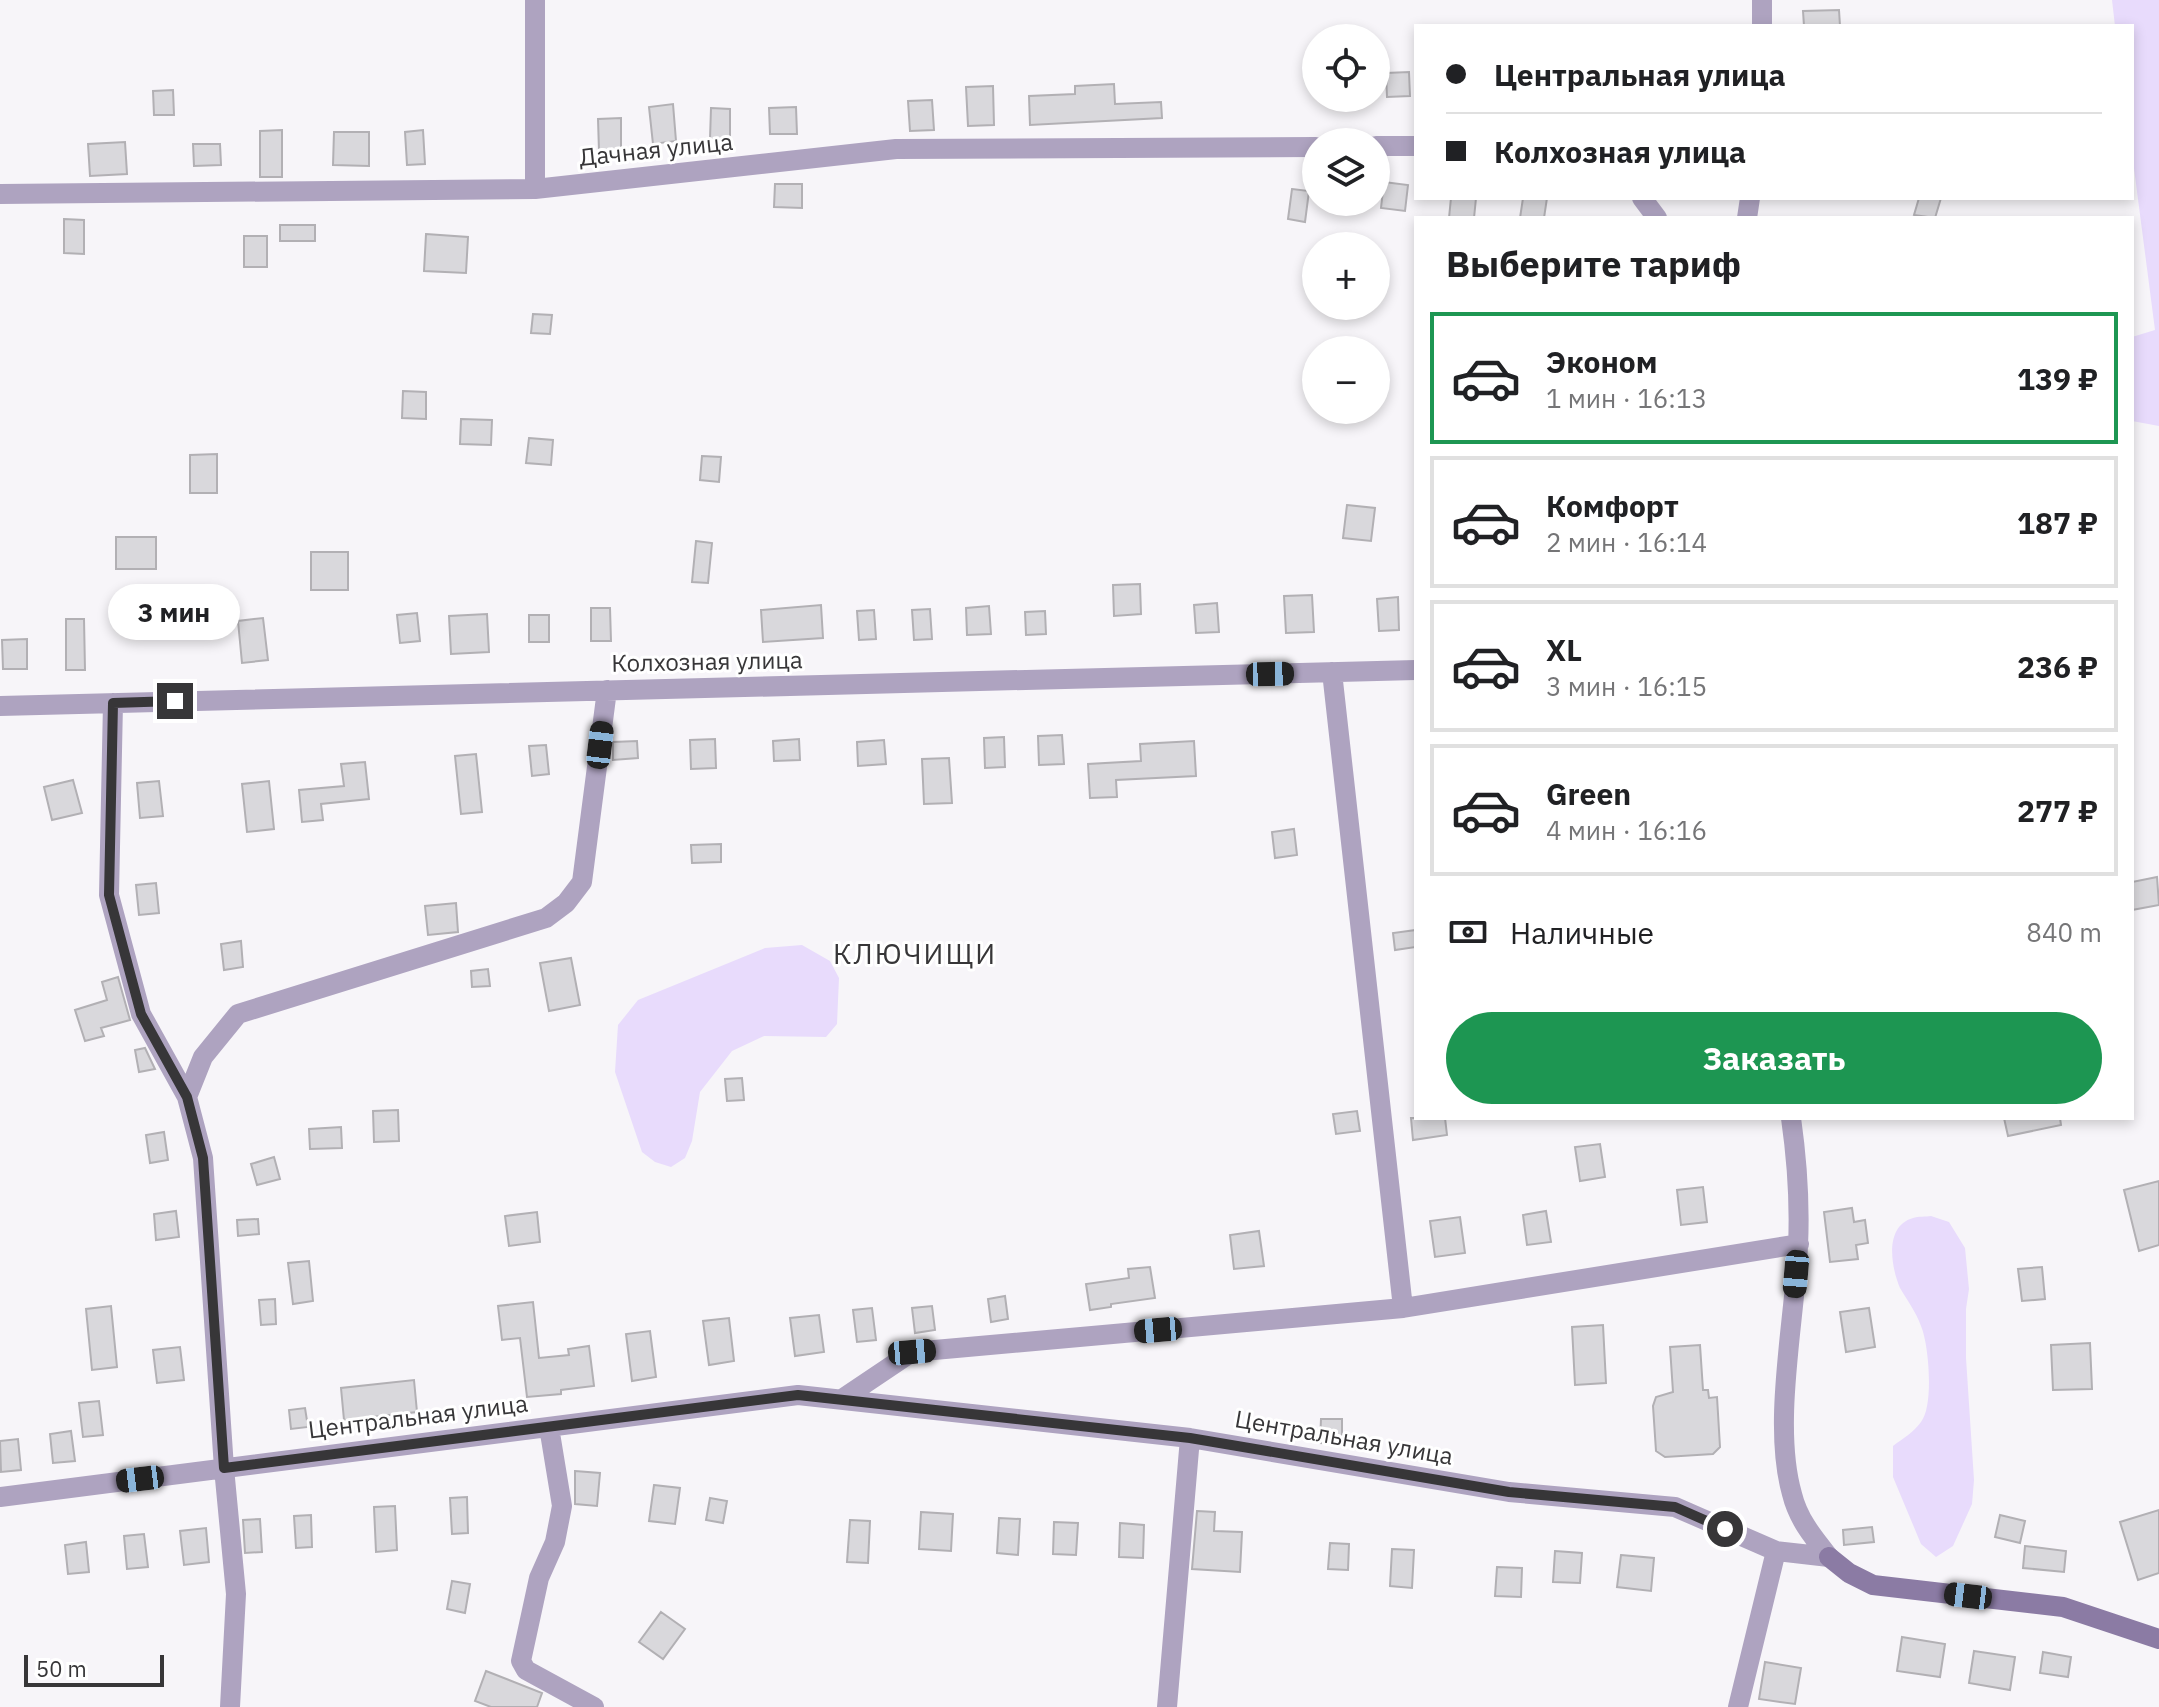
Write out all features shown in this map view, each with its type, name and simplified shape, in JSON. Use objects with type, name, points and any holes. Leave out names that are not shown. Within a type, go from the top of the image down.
[{"type":"street","points":[[535,0],[535,189]]},
{"type":"street","points":[[1762,0],[1762,24]]},
{"type":"street","points":[[1390,146],[1414,146]]},
{"type":"street","name":"Дачная улица","points":[[0,194],[535,189],[896,149],[1302,147]]},
{"type":"street","name":"Колхозная улица","points":[[0,706],[1414,670]]},
{"type":"street","points":[[1332,672],[1403,1308]]},
{"type":"street","points":[[187,1097],[203,1057],[238,1014],[546,918],[566,903],[582,882],[607,690]]},
{"type":"street","points":[[113,703],[109,895],[141,1014],[187,1097],[203,1158],[224,1468],[236,1594],[230,1707]]},
{"type":"street","points":[[1791,1120],[1798,1166],[1799,1244],[1784,1422],[1791,1494],[1805,1527],[1829,1557],[1849,1573],[1873,1585],[2063,1607],[2159,1639]]},
{"type":"street","points":[[842,1399],[912,1352],[1403,1308],[1799,1244]]},
{"type":"street","name":"Центральная улица","points":[[0,1497],[798,1395],[1190,1438],[1509,1492],[1675,1507],[1776,1551],[1829,1557]]},
{"type":"street","points":[[549,1427],[562,1506],[555,1542],[539,1578],[521,1661],[526,1670],[594,1707]]},
{"type":"street","points":[[1167,1707],[1190,1438]]},
{"type":"street","points":[[1738,1707],[1776,1551]]},
{"type":"shaded area","points":[[2112,0],[2159,0],[2159,426],[2134,421],[2134,336],[2155,330],[2134,168],[2134,24],[2115,24]]},
{"type":"shaded area","points":[[802,945],[830,961],[839,978],[837,1024],[826,1037],[764,1036],[732,1051],[700,1092],[692,1141],[685,1158],[671,1167],[655,1162],[642,1152],[615,1072],[618,1025],[638,1000],[765,948]]},
{"type":"shaded area","points":[[1931,1216],[1949,1222],[1965,1248],[1969,1289],[1966,1358],[1974,1480],[1972,1504],[1953,1546],[1936,1557],[1921,1544],[1893,1477],[1893,1446],[1921,1422],[1928,1403],[1929,1375],[1924,1335],[1917,1316],[1900,1288],[1892,1248],[1897,1229],[1904,1222],[1915,1217]]},
{"type":"building","points":[[1839,10],[1840,24],[1804,24],[1803,11]]},
{"type":"building","points":[[1409,72],[1410,96],[1390,97],[1390,73]]},
{"type":"building","points":[[1114,84],[1115,104],[1161,102],[1162,118],[1030,125],[1029,96],[1075,94],[1075,86]]},
{"type":"building","points":[[993,86],[994,125],[968,126],[966,87]]},
{"type":"building","points":[[173,90],[174,115],[154,115],[153,91]]},
{"type":"building","points":[[932,100],[934,130],[910,131],[908,101]]},
{"type":"building","points":[[673,104],[676,141],[653,144],[649,107]]},
{"type":"building","points":[[796,107],[797,134],[770,134],[769,108]]},
{"type":"building","points":[[711,108],[730,109],[730,139],[710,139]]},
{"type":"building","points":[[621,118],[621,151],[599,151],[598,119]]},
{"type":"building","points":[[282,130],[282,177],[260,177],[260,131]]},
{"type":"building","points":[[423,130],[425,164],[407,165],[405,132]]},
{"type":"building","points":[[334,132],[369,132],[369,166],[333,165]]},
{"type":"building","points":[[125,142],[127,174],[90,176],[88,144]]},
{"type":"building","points":[[193,144],[220,144],[221,165],[194,166]]},
{"type":"building","points":[[1390,183],[1408,185],[1405,211],[1390,209]]},
{"type":"building","points":[[775,184],[802,184],[802,208],[774,207]]},
{"type":"building","points":[[1292,189],[1302,190],[1302,216],[1306,216],[1305,222],[1288,219]]},
{"type":"building","points":[[1451,200],[1476,200],[1474,216],[1449,216]]},
{"type":"building","points":[[1523,200],[1547,200],[1544,216],[1520,216]]},
{"type":"building","points":[[1918,200],[1940,200],[1936,216],[1914,215]]},
{"type":"building","points":[[64,219],[84,220],[84,254],[64,253]]},
{"type":"building","points":[[280,225],[315,225],[315,241],[280,241]]},
{"type":"building","points":[[426,234],[468,237],[466,273],[424,271]]},
{"type":"building","points":[[244,236],[267,236],[267,267],[244,267]]},
{"type":"building","points":[[533,314],[552,315],[550,334],[531,333]]},
{"type":"building","points":[[403,391],[426,392],[426,419],[402,418]]},
{"type":"building","points":[[461,419],[492,420],[491,445],[460,444]]},
{"type":"building","points":[[529,438],[553,440],[551,465],[526,463]]},
{"type":"building","points":[[217,454],[217,493],[190,493],[190,455]]},
{"type":"building","points":[[702,456],[721,457],[719,482],[700,480]]},
{"type":"building","points":[[1347,505],[1375,508],[1371,541],[1343,538]]},
{"type":"building","points":[[116,537],[156,537],[156,569],[116,569]]},
{"type":"building","points":[[696,541],[712,543],[708,583],[692,582]]},
{"type":"building","points":[[311,552],[348,552],[348,590],[311,590]]},
{"type":"building","points":[[1140,584],[1141,614],[1114,616],[1113,585]]},
{"type":"building","points":[[1312,595],[1314,632],[1286,633],[1284,596]]},
{"type":"building","points":[[1398,597],[1399,630],[1379,631],[1377,599]]},
{"type":"building","points":[[1217,603],[1219,632],[1196,633],[1194,605]]},
{"type":"building","points":[[821,605],[823,638],[763,642],[761,610]]},
{"type":"building","points":[[989,606],[991,634],[967,635],[966,608]]},
{"type":"building","points":[[591,608],[610,608],[611,641],[591,641]]},
{"type":"building","points":[[930,609],[932,639],[914,640],[912,610]]},
{"type":"building","points":[[874,610],[876,639],[859,640],[857,611]]},
{"type":"building","points":[[1045,611],[1046,634],[1026,635],[1025,612]]},
{"type":"building","points":[[417,613],[420,641],[400,643],[397,615]]},
{"type":"building","points":[[487,614],[489,652],[451,654],[449,616]]},
{"type":"building","points":[[529,615],[549,615],[549,642],[529,642]]},
{"type":"building","points":[[263,618],[268,660],[242,663],[238,621]]},
{"type":"building","points":[[66,619],[84,619],[85,670],[66,670]]},
{"type":"building","points":[[27,639],[27,669],[3,669],[2,640]]},
{"type":"building","points":[[1062,735],[1064,764],[1039,765],[1038,736]]},
{"type":"building","points":[[1004,737],[1005,767],[985,768],[984,738]]},
{"type":"building","points":[[715,739],[716,768],[691,769],[690,740]]},
{"type":"building","points":[[799,739],[800,760],[774,761],[773,741]]},
{"type":"building","points":[[884,740],[886,764],[858,766],[857,742]]},
{"type":"building","points":[[637,741],[638,758],[613,760],[613,742]]},
{"type":"building","points":[[1194,741],[1196,776],[1116,780],[1117,797],[1090,798],[1088,764],[1141,761],[1140,744]]},
{"type":"building","points":[[546,745],[549,774],[532,776],[529,746]]},
{"type":"building","points":[[476,754],[482,812],[461,814],[455,756]]},
{"type":"building","points":[[949,758],[952,803],[924,804],[922,759]]},
{"type":"building","points":[[365,762],[369,799],[321,804],[323,820],[302,822],[299,790],[344,786],[341,764]]},
{"type":"building","points":[[73,780],[82,813],[52,820],[44,787]]},
{"type":"building","points":[[159,781],[163,816],[140,818],[137,783]]},
{"type":"building","points":[[269,781],[274,829],[247,832],[242,784]]},
{"type":"building","points":[[1294,829],[1297,855],[1275,858],[1272,832]]},
{"type":"building","points":[[721,844],[721,862],[692,863],[691,845]]},
{"type":"building","points":[[2157,877],[2159,905],[2134,910],[2134,882]]},
{"type":"building","points":[[156,883],[159,913],[139,915],[136,885]]},
{"type":"building","points":[[456,903],[458,932],[428,935],[425,906]]},
{"type":"building","points":[[1414,930],[1414,947],[1395,950],[1393,933]]},
{"type":"building","points":[[241,941],[243,967],[224,970],[221,944]]},
{"type":"building","points":[[571,958],[580,1005],[549,1011],[540,963]]},
{"type":"building","points":[[488,969],[490,986],[472,987],[471,971]]},
{"type":"building","points":[[118,977],[130,1020],[101,1028],[104,1036],[85,1041],[75,1010],[107,1000],[102,982]]},
{"type":"building","points":[[145,1048],[155,1069],[139,1072],[135,1050]]},
{"type":"building","points":[[742,1078],[744,1100],[727,1101],[725,1079]]},
{"type":"building","points":[[398,1110],[399,1141],[374,1142],[373,1111]]},
{"type":"building","points":[[1357,1111],[1360,1131],[1336,1134],[1333,1114]]},
{"type":"building","points":[[1411,1118],[1445,1120],[1447,1135],[1413,1140]]},
{"type":"building","points":[[2004,1120],[2060,1120],[2061,1125],[2008,1136]]},
{"type":"building","points":[[341,1127],[342,1148],[310,1149],[309,1129]]},
{"type":"building","points":[[164,1132],[168,1160],[150,1163],[146,1135]]},
{"type":"building","points":[[1600,1144],[1605,1177],[1580,1181],[1575,1147]]},
{"type":"building","points":[[274,1157],[280,1179],[257,1185],[251,1164]]},
{"type":"building","points":[[2159,1181],[2159,1245],[2139,1251],[2124,1190]]},
{"type":"building","points":[[1703,1187],[1707,1222],[1681,1225],[1677,1190]]},
{"type":"building","points":[[1852,1208],[1854,1222],[1865,1220],[1868,1243],[1856,1245],[1858,1259],[1830,1262],[1824,1212]]},
{"type":"building","points":[[176,1211],[179,1237],[156,1240],[154,1214]]},
{"type":"building","points":[[1546,1211],[1551,1242],[1527,1245],[1523,1215]]},
{"type":"building","points":[[537,1212],[540,1242],[509,1246],[505,1216]]},
{"type":"building","points":[[1460,1217],[1465,1253],[1435,1257],[1430,1221]]},
{"type":"building","points":[[258,1219],[259,1234],[238,1236],[237,1220]]},
{"type":"building","points":[[1259,1231],[1264,1266],[1234,1269],[1230,1235]]},
{"type":"building","points":[[309,1261],[313,1301],[293,1304],[288,1263]]},
{"type":"building","points":[[1150,1267],[1155,1298],[1090,1310],[1086,1284],[1129,1278],[1128,1269]]},
{"type":"building","points":[[2042,1267],[2045,1299],[2022,1301],[2018,1269]]},
{"type":"building","points":[[1005,1296],[1008,1319],[991,1322],[988,1299]]},
{"type":"building","points":[[275,1299],[276,1324],[261,1325],[259,1300]]},
{"type":"building","points":[[533,1302],[539,1358],[569,1355],[568,1349],[589,1346],[594,1386],[561,1390],[561,1394],[527,1397],[520,1338],[502,1340],[498,1306]]},
{"type":"building","points":[[111,1306],[117,1367],[92,1370],[86,1309]]},
{"type":"building","points":[[932,1306],[935,1330],[915,1333],[912,1308]]},
{"type":"building","points":[[872,1308],[876,1340],[857,1342],[853,1310]]},
{"type":"building","points":[[1869,1308],[1875,1347],[1846,1352],[1840,1312]]},
{"type":"building","points":[[819,1315],[824,1352],[795,1356],[790,1318]]},
{"type":"building","points":[[729,1318],[734,1361],[709,1365],[703,1321]]},
{"type":"building","points":[[1603,1325],[1606,1383],[1575,1385],[1572,1327]]},
{"type":"building","points":[[650,1331],[656,1377],[632,1381],[626,1334]]},
{"type":"building","points":[[2090,1343],[2092,1389],[2053,1390],[2051,1345]]},
{"type":"building","points":[[1700,1345],[1703,1390],[1708,1390],[1709,1398],[1717,1397],[1720,1447],[1713,1454],[1665,1457],[1656,1451],[1653,1406],[1656,1397],[1673,1392],[1670,1347]]},
{"type":"building","points":[[180,1347],[184,1380],[157,1383],[153,1350]]},
{"type":"building","points":[[414,1380],[417,1412],[344,1420],[341,1388]]},
{"type":"building","points":[[99,1401],[103,1435],[83,1437],[79,1403]]},
{"type":"building","points":[[305,1408],[308,1427],[291,1429],[289,1410]]},
{"type":"building","points":[[1321,1419],[1342,1419],[1342,1444],[1320,1443]]},
{"type":"building","points":[[71,1431],[75,1461],[53,1463],[50,1434]]},
{"type":"building","points":[[18,1439],[21,1470],[1,1472],[0,1441]]},
{"type":"building","points":[[575,1471],[600,1473],[597,1506],[575,1504]]},
{"type":"building","points":[[654,1485],[680,1488],[675,1524],[649,1521]]},
{"type":"building","points":[[467,1497],[468,1533],[452,1534],[450,1498]]},
{"type":"building","points":[[710,1498],[727,1501],[723,1523],[706,1520]]},
{"type":"building","points":[[395,1506],[397,1550],[376,1552],[374,1507]]},
{"type":"building","points":[[2159,1510],[2159,1573],[2138,1580],[2120,1522]]},
{"type":"building","points":[[1197,1511],[1215,1512],[1214,1531],[1242,1532],[1240,1572],[1192,1569]]},
{"type":"building","points":[[921,1512],[953,1514],[951,1551],[919,1549]]},
{"type":"building","points":[[311,1515],[312,1547],[296,1548],[294,1516]]},
{"type":"building","points":[[2000,1515],[2025,1521],[2020,1543],[1995,1537]]},
{"type":"building","points":[[999,1518],[1020,1519],[1018,1555],[997,1553]]},
{"type":"building","points":[[260,1519],[262,1552],[245,1553],[243,1520]]},
{"type":"building","points":[[850,1520],[870,1521],[868,1563],[847,1562]]},
{"type":"building","points":[[1054,1522],[1078,1523],[1076,1555],[1053,1554]]},
{"type":"building","points":[[1120,1523],[1144,1525],[1143,1558],[1119,1557]]},
{"type":"building","points":[[1872,1527],[1874,1542],[1844,1545],[1843,1530]]},
{"type":"building","points":[[206,1528],[209,1562],[184,1565],[180,1531]]},
{"type":"building","points":[[144,1534],[148,1567],[127,1569],[124,1536]]},
{"type":"building","points":[[86,1542],[89,1572],[68,1574],[65,1545]]},
{"type":"building","points":[[1330,1543],[1349,1544],[1348,1570],[1328,1569]]},
{"type":"building","points":[[2025,1546],[2066,1551],[2064,1572],[2023,1568]]},
{"type":"building","points":[[1392,1549],[1414,1550],[1412,1588],[1390,1586]]},
{"type":"building","points":[[1555,1551],[1582,1553],[1580,1583],[1553,1582]]},
{"type":"building","points":[[1621,1555],[1654,1558],[1651,1591],[1617,1587]]},
{"type":"building","points":[[1497,1567],[1522,1568],[1521,1597],[1495,1596]]},
{"type":"building","points":[[452,1581],[470,1584],[465,1613],[447,1609]]},
{"type":"building","points":[[661,1612],[685,1629],[663,1659],[639,1642]]},
{"type":"building","points":[[1902,1637],[1945,1644],[1940,1677],[1897,1671]]},
{"type":"building","points":[[1974,1651],[2015,1657],[2010,1690],[1969,1683]]},
{"type":"building","points":[[2043,1652],[2071,1657],[2068,1677],[2040,1673]]},
{"type":"building","points":[[1765,1662],[1801,1668],[1795,1704],[1759,1699]]},
{"type":"building","points":[[486,1671],[542,1693],[537,1707],[491,1707],[475,1701]]},
{"type":"district","name":"КЛЮЧИЩИ","points":[[915,954]]},
{"type":"route","points":[[175,701],[113,703],[109,895],[141,1014],[187,1097],[203,1158],[224,1468],[798,1395],[1190,1438],[1509,1492],[1675,1507],[1725,1529]]}]
